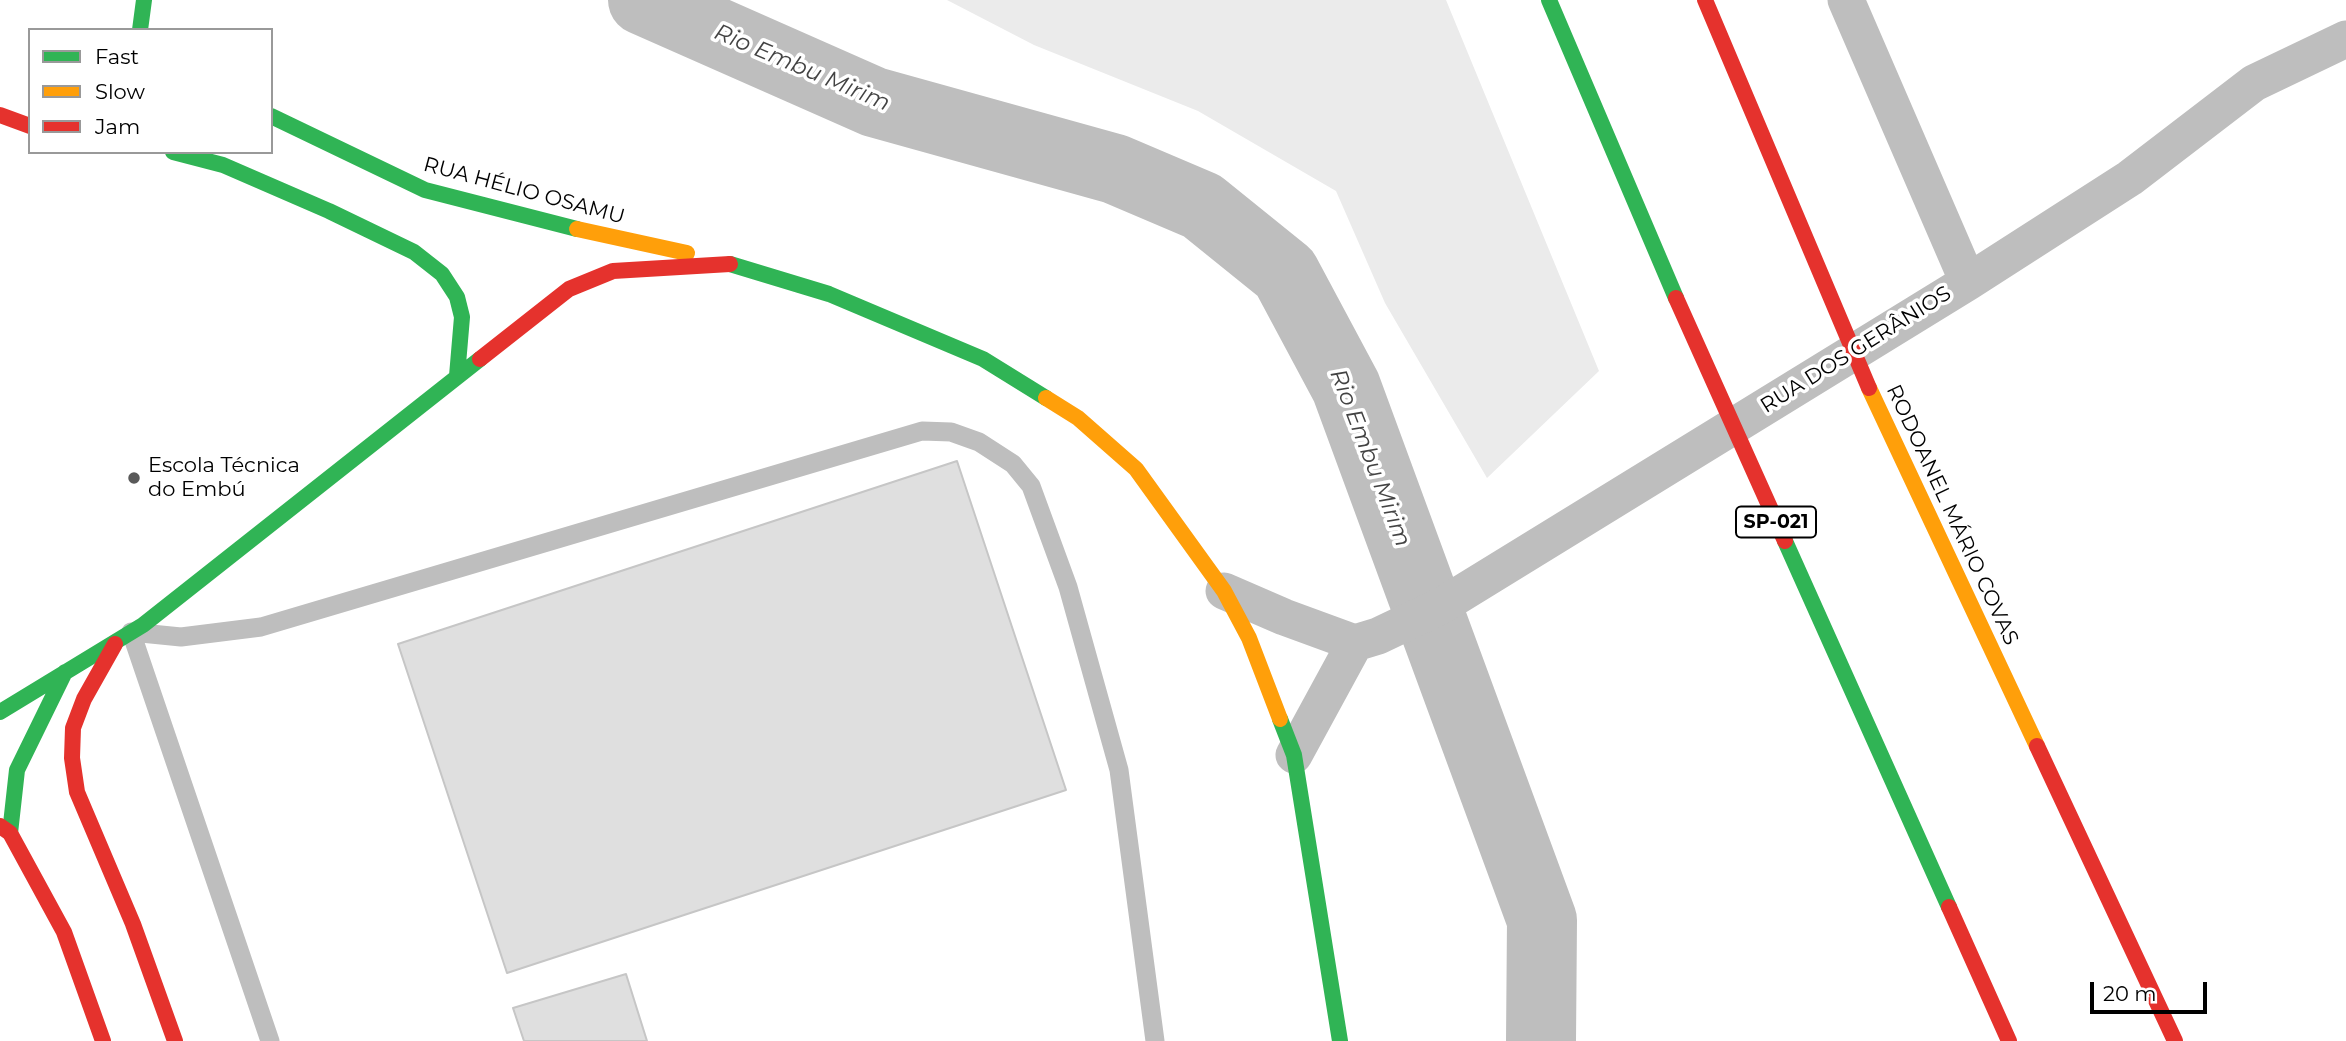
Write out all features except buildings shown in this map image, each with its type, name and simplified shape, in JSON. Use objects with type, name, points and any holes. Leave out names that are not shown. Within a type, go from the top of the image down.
[{"type":"main road","name":"SP-021","points":[[1549,0],[1651,244],[2009,1041]]},
{"type":"main road","name":"RODOANEL MÁRIO COVAS","points":[[1706,0],[1848,344],[2175,1041]]},
{"type":"main road","points":[[139,28],[145,5]]},
{"type":"main road","points":[[145,5],[160,28]]},
{"type":"main road","points":[[0,115],[28,125]]},
{"type":"main road","name":"RUA HÉLIO OSAMU","points":[[273,117],[353,158],[425,190],[524,218],[737,264],[829,294],[984,359],[1078,418],[1136,469],[1224,591],[1249,639],[1294,755],[1340,1041]]},
{"type":"main road","points":[[181,154],[223,165],[329,211],[414,253],[442,274],[457,298],[462,317],[457,376]]},
{"type":"main road","points":[[0,712],[123,638],[302,501],[569,289],[612,271],[737,264]]},
{"type":"main road","points":[[123,638],[84,699],[74,729],[75,781],[175,1041]]},
{"type":"main road","points":[[65,672],[18,770],[5,830],[64,932],[103,1041]]},
{"type":"street","points":[[1846,0],[1968,282]]},
{"type":"street","name":"RUA DOS GERÂNIOS","points":[[1366,639],[1441,606],[1968,282],[2130,178],[2254,83],[2346,39]]},
{"type":"street","points":[[1224,591],[1284,617],[1366,639],[1294,755]]},
{"type":"lane","points":[[270,1041],[123,638],[181,637],[261,627],[892,437],[922,431],[951,432],[979,442],[1013,464],[1031,486],[1068,587],[1119,770],[1155,1041]]},
{"type":"shaded area","points":[[947,0],[1446,0],[1599,371],[1487,478],[1385,303],[1336,191],[1198,111],[1034,45]]},
{"type":"waterway","name":"Rio Embu Mirim","points":[[643,0],[874,102],[1115,169],[1202,206],[1285,273],[1346,387],[1542,920],[1541,1041]]},
{"type":"traffic: fast","points":[[140,28],[144,0]]},
{"type":"traffic: fast","points":[[1549,0],[1676,298]]},
{"type":"traffic: fast","points":[[273,117],[425,190],[577,229]]},
{"type":"traffic: fast","points":[[181,154],[223,165],[329,211],[414,252],[442,274],[457,297],[462,317],[457,376]]},
{"type":"traffic: fast","points":[[730,264],[829,294],[983,359],[1046,398]]},
{"type":"traffic: fast","points":[[0,712],[143,625],[480,359]]},
{"type":"traffic: fast","points":[[1785,541],[1949,907]]},
{"type":"traffic: fast","points":[[10,833],[17,770],[65,672]]},
{"type":"traffic: fast","points":[[1280,719],[1294,755],[1340,1041]]},
{"type":"traffic: slow","points":[[577,229],[687,253]]},
{"type":"traffic: slow","points":[[1869,388],[2037,746]]},
{"type":"traffic: slow","points":[[1046,398],[1078,418],[1136,469],[1224,591],[1249,638],[1280,719]]},
{"type":"traffic: jam","points":[[1705,0],[1869,388]]},
{"type":"traffic: jam","points":[[0,115],[28,125]]},
{"type":"traffic: jam","points":[[480,359],[569,289],[613,271],[730,264]]},
{"type":"traffic: jam","points":[[1676,298],[1785,541]]},
{"type":"traffic: jam","points":[[115,644],[84,699],[73,728],[72,758],[77,792],[133,924],[175,1041]]},
{"type":"traffic: jam","points":[[2037,746],[2175,1041]]},
{"type":"traffic: jam","points":[[0,826],[10,833],[64,932],[103,1041]]},
{"type":"traffic: jam","points":[[1949,907],[2009,1041]]},
{"type":"place","name":"Escola Técnica do Embú","points":[[134,478]]}]
